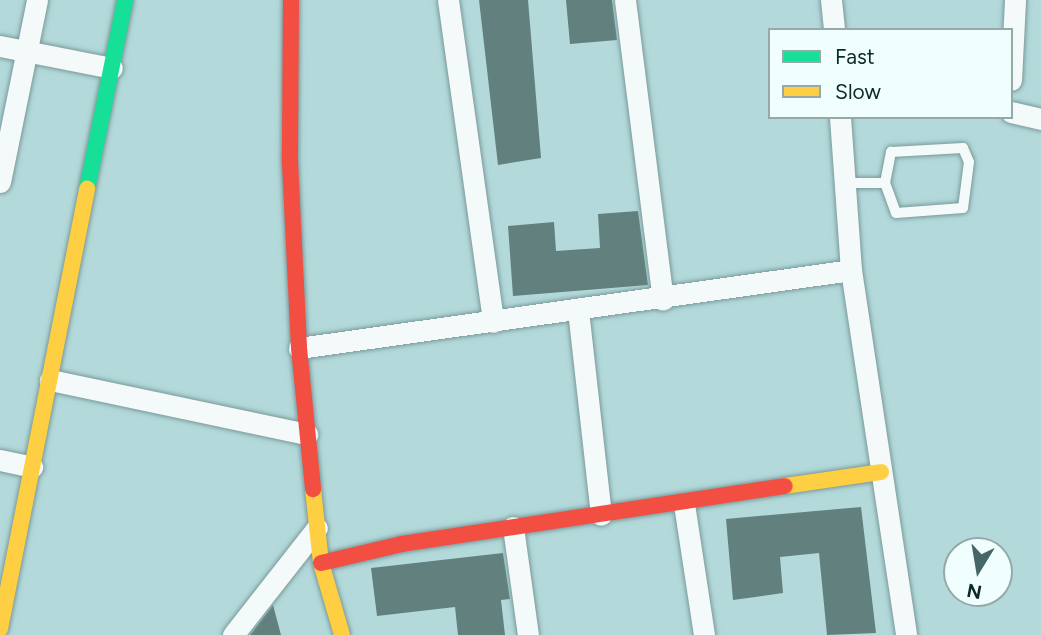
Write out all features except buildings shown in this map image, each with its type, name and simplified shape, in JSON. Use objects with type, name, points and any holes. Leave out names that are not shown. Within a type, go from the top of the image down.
[{"type":"street","points":[[0,182],[37,0]]},
{"type":"street","points":[[0,629],[125,0]]},
{"type":"street","points":[[291,0],[290,163],[299,348],[321,563],[342,635]]},
{"type":"street","points":[[448,0],[493,321]]},
{"type":"street","points":[[625,0],[663,300]]},
{"type":"street","points":[[831,0],[834,28]]},
{"type":"street","points":[[1013,40],[1015,0]]},
{"type":"street","points":[[0,46],[112,68]]},
{"type":"street","points":[[1013,112],[1041,119]]},
{"type":"street","points":[[840,119],[851,270],[906,635]]},
{"type":"street","points":[[299,348],[663,300],[851,270]]},
{"type":"street","points":[[578,310],[601,515]]},
{"type":"street","points":[[50,380],[307,434]]},
{"type":"street","points":[[0,460],[32,467]]},
{"type":"street","points":[[321,563],[513,527],[684,504],[881,472]]},
{"type":"street","points":[[684,504],[704,635]]},
{"type":"street","points":[[513,527],[528,635]]},
{"type":"street","points":[[233,635],[317,528]]},
{"type":"lane","points":[[962,148],[969,155],[966,201],[957,212],[903,216],[893,208],[885,183],[888,156],[896,150],[962,148]]},
{"type":"lane","points":[[845,183],[885,183]]},
{"type":"traffic: fast","points":[[87,189],[125,0]]},
{"type":"traffic: slow","points":[[0,629],[87,189]]},
{"type":"traffic: slow","points":[[785,486],[881,472]]},
{"type":"traffic: slow","points":[[313,489],[321,563],[342,635]]},
{"type":"traffic: jam","points":[[291,0],[290,163],[299,348],[313,489]]},
{"type":"traffic: jam","points":[[321,563],[402,544],[785,486]]}]
